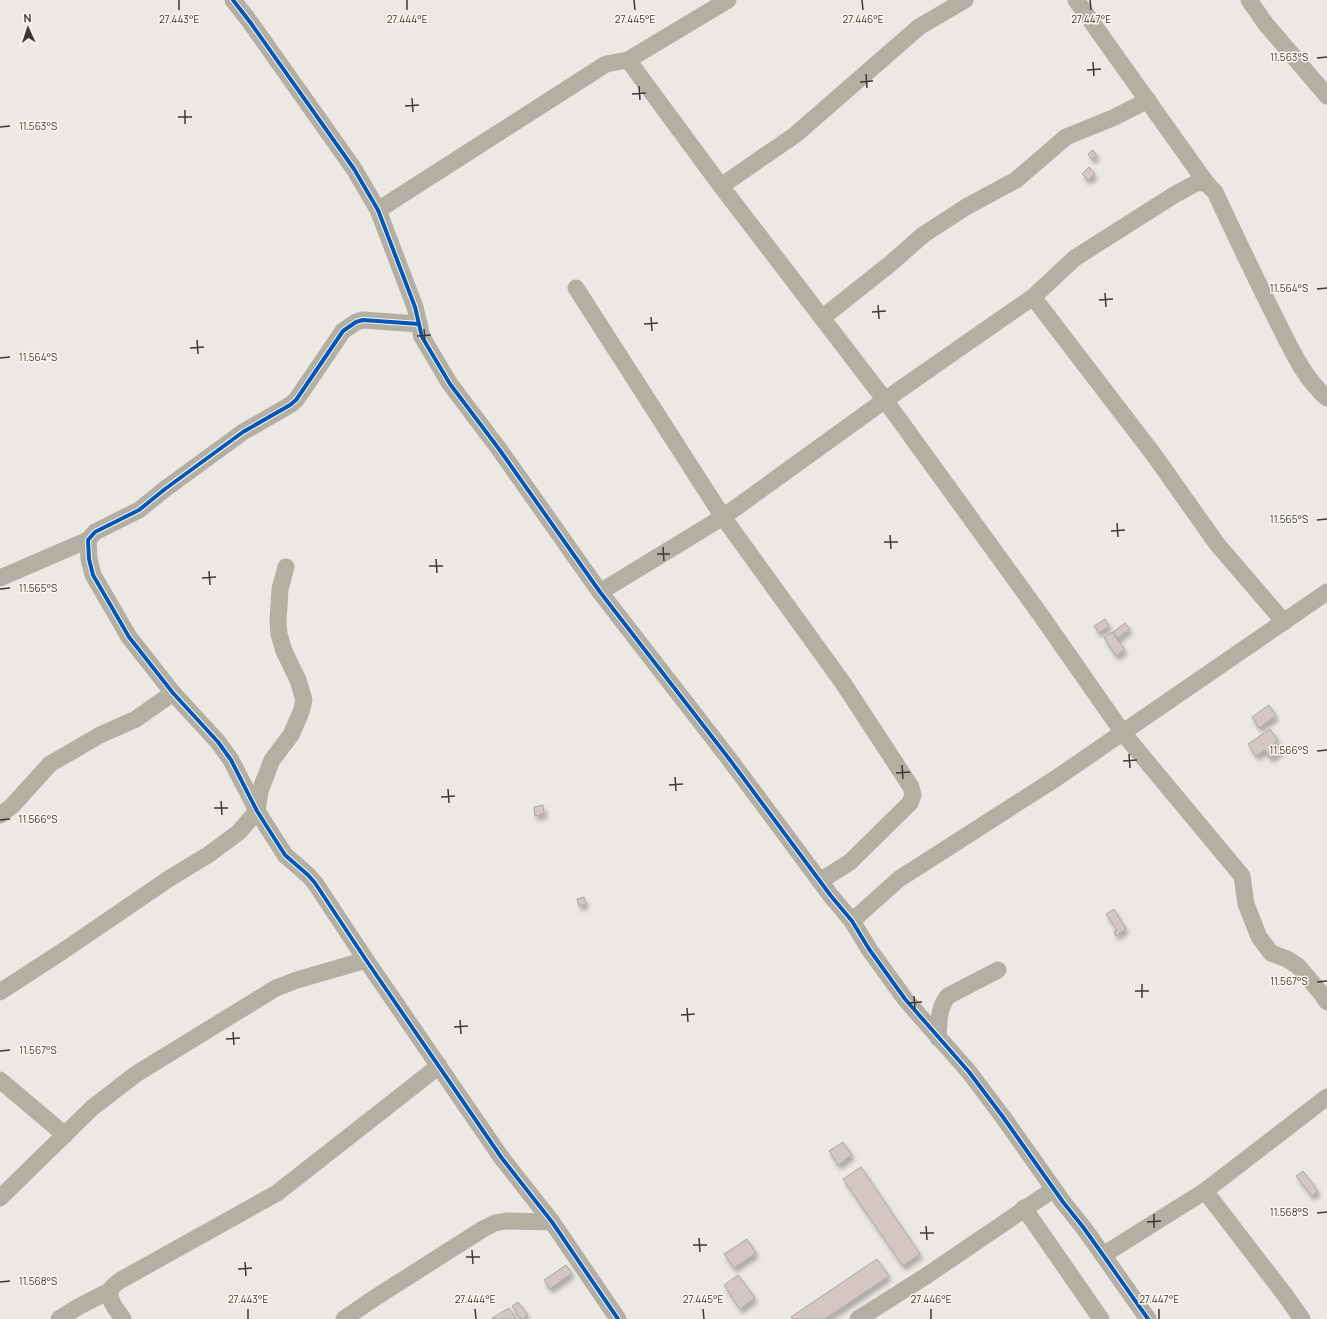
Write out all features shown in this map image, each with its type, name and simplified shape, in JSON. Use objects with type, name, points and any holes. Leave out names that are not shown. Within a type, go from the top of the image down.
[{"type":"street","points":[[233,0],[354,169],[378,210],[405,278],[415,307],[422,337],[450,384],[503,455],[600,592],[852,921],[869,950],[905,999],[969,1072],[1003,1117],[1148,1319]]},
{"type":"street","points":[[378,210],[606,64],[628,60],[728,0]]},
{"type":"street","points":[[721,186],[795,134],[919,27],[965,0]]},
{"type":"street","points":[[1076,0],[1207,184],[1215,192],[1250,269],[1302,369],[1318,390],[1327,398]]},
{"type":"street","points":[[1248,0],[1264,23],[1327,96]]},
{"type":"street","points":[[628,60],[721,186],[886,400],[1040,614],[1123,733],[1242,876],[1246,904],[1259,937],[1271,953],[1287,959],[1298,966],[1322,992],[1327,1002]]},
{"type":"street","points":[[822,318],[890,264],[923,235],[966,207],[1016,180],[1066,137],[1115,117],[1148,100]]},
{"type":"street","points":[[600,592],[723,517],[1033,297],[1075,258],[1174,195],[1198,182],[1207,184]]},
{"type":"street","points":[[576,288],[723,517],[843,683],[911,787],[913,796],[910,802],[850,862],[820,881]]},
{"type":"street","points":[[1033,297],[1154,455],[1217,544],[1284,622]]},
{"type":"street","points":[[0,578],[88,540],[95,532],[139,510],[164,489],[243,432],[296,400],[343,331],[356,322],[363,320],[419,324]]},
{"type":"street","points":[[88,540],[89,559],[93,575],[129,637],[173,693],[218,742],[231,760],[257,811],[285,855],[315,883],[501,1157],[552,1222],[618,1319]]},
{"type":"street","points":[[0,992],[170,878],[208,855],[239,832],[257,811],[260,791],[272,760],[292,735],[304,700],[298,680],[284,651],[279,634],[278,622],[280,589],[286,567]]},
{"type":"street","points":[[852,921],[899,879],[1055,779],[1327,592]]},
{"type":"street","points":[[0,815],[12,806],[50,764],[100,735],[136,719],[173,693]]},
{"type":"street","points":[[0,1198],[92,1108],[136,1074],[276,988],[297,980],[366,960]]},
{"type":"street","points":[[938,1038],[939,1018],[942,1003],[948,996],[998,970]]},
{"type":"street","points":[[59,1319],[78,1307],[111,1290],[121,1280],[277,1193],[439,1066]]},
{"type":"street","points":[[0,1080],[65,1135]]},
{"type":"street","points":[[1103,1255],[1205,1191],[1327,1097]]},
{"type":"street","points":[[858,1319],[926,1276],[1054,1189]]},
{"type":"street","points":[[1205,1191],[1302,1319]]},
{"type":"street","points":[[1024,1208],[1101,1319]]},
{"type":"street","points":[[344,1319],[372,1299],[483,1229],[495,1223],[506,1221],[552,1222]]},
{"type":"street","points":[[111,1290],[110,1296],[112,1301],[123,1319]]},
{"type":"building","points":[[1093,150],[1097,156],[1092,159],[1088,154]]},
{"type":"building","points":[[1089,167],[1095,174],[1088,180],[1082,174]]},
{"type":"building","points":[[1105,619],[1109,626],[1099,633],[1094,626]]},
{"type":"building","points":[[1125,623],[1130,629],[1118,638],[1113,632]]},
{"type":"building","points":[[1112,632],[1125,650],[1116,656],[1104,638]]},
{"type":"building","points":[[1269,705],[1276,716],[1259,728],[1252,717]]},
{"type":"building","points":[[1270,729],[1278,740],[1275,742],[1281,751],[1270,758],[1265,750],[1256,756],[1248,744]]},
{"type":"building","points":[[543,805],[544,814],[535,816],[534,807]]},
{"type":"building","points":[[584,897],[586,904],[579,906],[577,899]]},
{"type":"building","points":[[1114,909],[1126,929],[1116,936],[1114,932],[1117,930],[1106,914]]},
{"type":"building","points":[[843,1142],[852,1155],[838,1165],[829,1151]]},
{"type":"building","points":[[861,1167],[920,1254],[903,1266],[843,1179]]},
{"type":"building","points":[[1303,1171],[1318,1191],[1312,1196],[1296,1176]]},
{"type":"building","points":[[747,1239],[756,1253],[734,1268],[724,1254]]},
{"type":"building","points":[[877,1259],[889,1276],[825,1319],[793,1319],[791,1317]]},
{"type":"building","points":[[566,1265],[572,1273],[550,1289],[544,1280]]},
{"type":"building","points":[[738,1275],[755,1298],[740,1309],[724,1285]]},
{"type":"building","points":[[518,1302],[528,1315],[523,1319],[521,1319],[512,1306]]},
{"type":"building","points":[[509,1308],[516,1319],[492,1318]]},
{"type":"cycle path","points":[[233,0],[354,169],[378,210],[415,307],[422,337],[450,384],[499,449],[600,592],[730,760],[831,896],[852,921],[869,949],[905,999],[969,1072],[1003,1117],[1148,1319]]},
{"type":"cycle path","points":[[419,324],[363,320],[356,322],[343,331],[296,400],[243,432],[165,489],[139,510],[95,532],[88,540],[89,559],[93,575],[129,637],[173,693],[218,742],[231,760],[257,811],[285,855],[315,883],[501,1157],[552,1222],[618,1319]]}]
